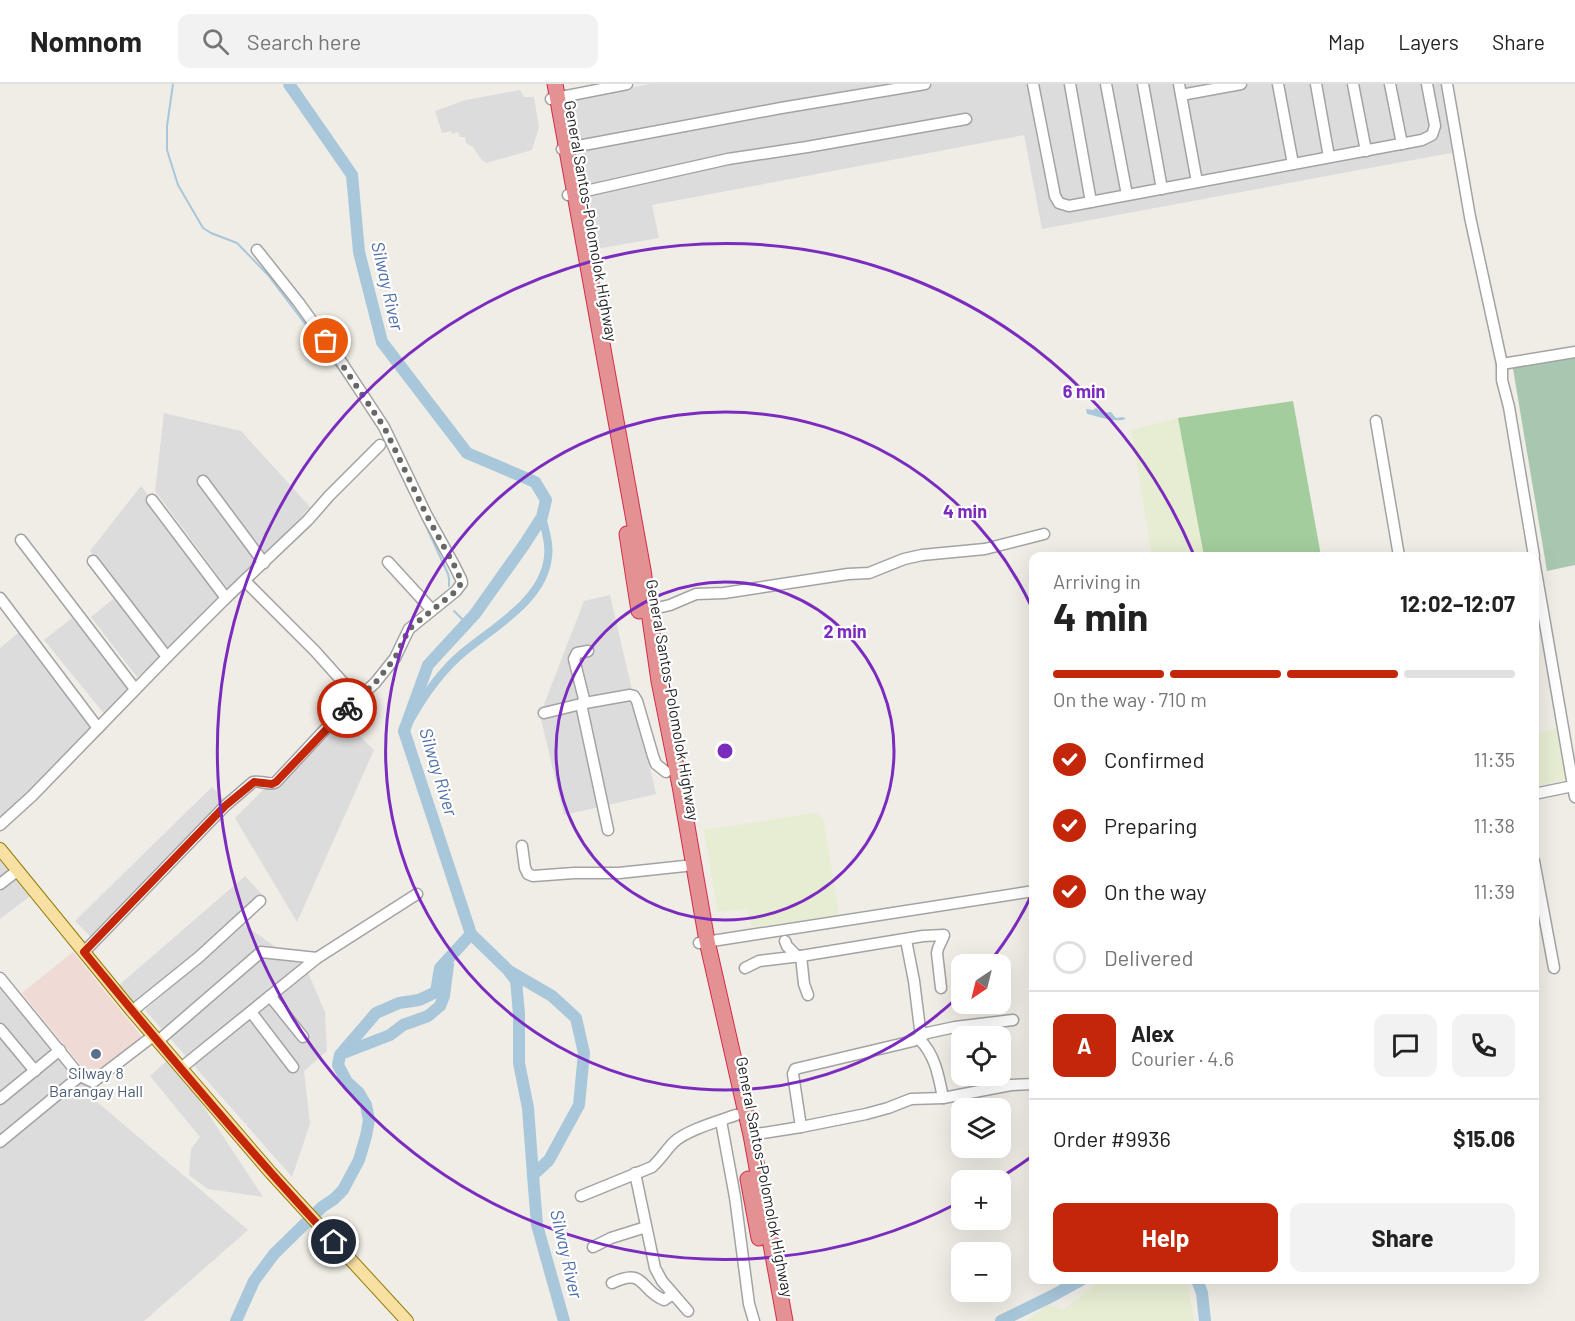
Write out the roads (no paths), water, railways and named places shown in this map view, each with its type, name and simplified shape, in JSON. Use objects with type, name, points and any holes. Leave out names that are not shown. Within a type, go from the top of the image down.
[{"type":"highway","points":[[553,91],[641,559],[659,681],[680,786],[703,942],[751,1135],[785,1321]]},
{"type":"highway","name":"General Santos-Polomolok Highway","points":[[571,195],[666,772],[703,942],[775,1321]]},
{"type":"main road","points":[[0,849],[181,1068],[297,1201],[407,1321]]},
{"type":"street","points":[[553,91],[627,84]]},
{"type":"street","points":[[563,148],[924,84]]},
{"type":"street","points":[[1033,84],[1056,200],[1069,206],[1422,140],[1432,135],[1434,126],[1427,84]]},
{"type":"street","points":[[1070,84],[1091,202]]},
{"type":"street","points":[[1106,84],[1127,195]]},
{"type":"street","points":[[1143,84],[1162,189]]},
{"type":"street","points":[[1197,182],[1180,89],[1241,84]]},
{"type":"street","points":[[1278,84],[1293,164]]},
{"type":"street","points":[[1316,84],[1329,158]]},
{"type":"street","points":[[1353,84],[1366,151]]},
{"type":"street","points":[[1390,84],[1402,144]]},
{"type":"street","points":[[1447,84],[1470,217],[1502,364],[1502,380],[1509,408],[1533,552]]},
{"type":"street","points":[[571,195],[728,159],[966,119]]},
{"type":"street","points":[[84,952],[225,806],[254,782],[272,784],[276,782],[332,722],[375,683],[395,658],[409,629],[456,591],[461,584],[461,579],[427,516],[384,427],[299,303],[257,250]]},
{"type":"street","points":[[1502,364],[1575,352]]},
{"type":"street","points":[[1376,421],[1398,552]]},
{"type":"street","points":[[0,825],[32,796],[226,598],[308,520],[380,445]]},
{"type":"street","points":[[203,481],[264,563]]},
{"type":"street","points":[[152,500],[226,598]]},
{"type":"street","points":[[649,610],[670,605],[696,594],[724,593],[848,574],[869,573],[913,557],[985,549],[1044,534]]},
{"type":"street","points":[[21,540],[135,689]]},
{"type":"street","points":[[93,561],[167,657]]},
{"type":"street","points":[[388,562],[432,610]]},
{"type":"street","points":[[245,581],[315,651],[357,698]]},
{"type":"street","points":[[1539,586],[1574,791],[1539,794]]},
{"type":"street","points":[[0,598],[98,728]]},
{"type":"street","points":[[588,651],[577,653],[574,659],[608,830]]},
{"type":"street","points":[[544,713],[634,696],[655,761],[666,772]]},
{"type":"street","points":[[522,846],[525,868],[528,874],[534,876],[619,873],[685,866]]},
{"type":"street","points":[[0,884],[17,871]]},
{"type":"street","points":[[1539,888],[1554,968]]},
{"type":"street","points":[[703,942],[1029,892]]},
{"type":"street","points":[[181,1068],[317,958],[417,894]]},
{"type":"street","points":[[132,1011],[199,957],[260,901]]},
{"type":"street","points":[[745,968],[759,961],[775,958],[800,957],[947,934],[938,947],[941,988]]},
{"type":"street","points":[[906,940],[914,981],[920,1038],[931,1054],[943,1098]]},
{"type":"street","points":[[785,941],[787,946],[800,957],[808,995]]},
{"type":"street","points":[[0,978],[80,1076],[93,1082],[156,1038],[261,952],[317,958]]},
{"type":"street","points":[[270,996],[303,1037]]},
{"type":"street","points":[[251,1012],[292,1067]]},
{"type":"street","points":[[801,1127],[793,1074],[795,1069],[906,1043],[927,1033],[1013,1020]]},
{"type":"street","points":[[0,1029],[35,1071]]},
{"type":"street","points":[[3,1091],[35,1071],[60,1050]]},
{"type":"street","points":[[0,1142],[80,1076]]},
{"type":"street","points":[[751,1135],[866,1114],[911,1099],[943,1098],[1011,1085],[1029,1084]]},
{"type":"street","points":[[581,1196],[652,1167],[677,1140],[736,1115]]},
{"type":"street","points":[[721,1121],[735,1197],[748,1304],[754,1321]]},
{"type":"street","points":[[635,1173],[655,1268],[662,1281],[687,1311]]},
{"type":"street","points":[[593,1247],[611,1238],[646,1227]]},
{"type":"street","points":[[612,1283],[631,1277],[641,1281],[661,1299],[664,1300],[673,1294]]},
{"type":"water","points":[[1096,408],[1103,413],[1111,412],[1116,418],[1126,419],[1111,420],[1087,414],[1086,409]]},
{"type":"waterway","points":[[173,84],[167,126],[167,150],[178,185],[203,228],[237,243],[268,275],[354,390]]},
{"type":"waterway","name":"Silway River","points":[[289,84],[352,175],[359,252],[382,342],[467,453],[535,482],[546,500],[542,517],[475,614],[428,665],[404,731],[471,934],[509,971],[552,996],[576,1018],[584,1053],[579,1105],[549,1160],[533,1175],[537,1225],[564,1321]]},
{"type":"waterway","points":[[422,517],[448,574],[449,586]]},
{"type":"waterway","points":[[404,731],[428,692],[450,665],[513,614],[536,588],[544,573],[548,557],[547,537],[542,517]]},
{"type":"waterway","points":[[454,611],[466,623]]},
{"type":"waterway","points":[[236,1321],[254,1281],[274,1254],[322,1207],[343,1190],[359,1160],[369,1120],[366,1105],[359,1093],[347,1082],[338,1065],[340,1055],[376,1013],[399,1003],[419,1000],[436,992],[440,968],[471,934]]},
{"type":"waterway","points":[[341,1054],[390,1035],[403,1025],[428,1016],[440,1006],[444,996],[448,965]]},
{"type":"waterway","points":[[510,973],[516,980],[519,1063],[528,1108],[533,1175]]},
{"type":"waterway","name":"Silway River","points":[[1001,1321],[1074,1284]]},
{"type":"waterway","name":"Silway River","points":[[1199,1284],[1202,1293],[1205,1321]]},
{"type":"place","name":"Silway 8 Barangay Hall","points":[[96,1054]]}]
